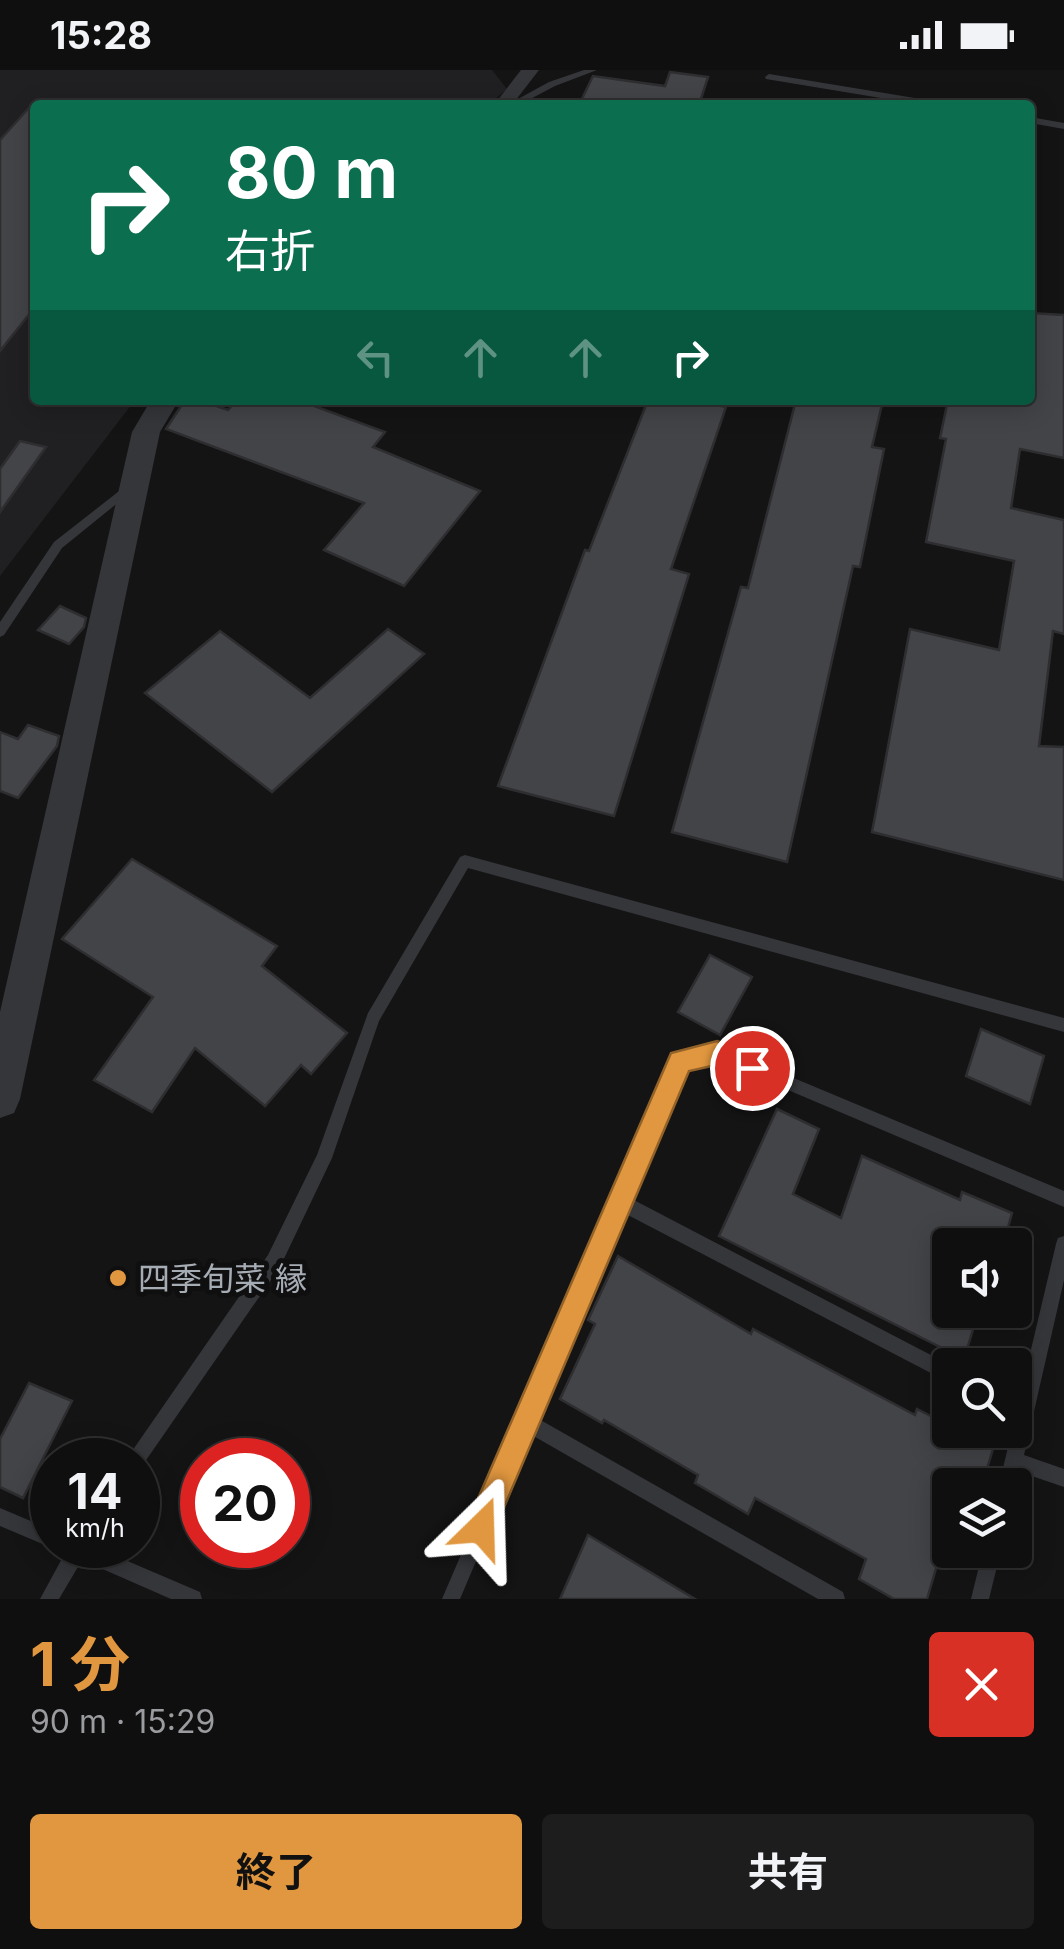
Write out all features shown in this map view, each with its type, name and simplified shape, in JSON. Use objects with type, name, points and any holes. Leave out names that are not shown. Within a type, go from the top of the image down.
[{"type":"street","points":[[507,100],[530,70]]},
{"type":"street","points":[[0,1099],[146,432],[162,405]]},
{"type":"lane","points":[[522,100],[593,70]]},
{"type":"lane","points":[[769,77],[908,100]]},
{"type":"lane","points":[[1035,121],[1064,126]]},
{"type":"lane","points":[[0,632],[58,545],[138,480]]},
{"type":"lane","points":[[151,1438],[274,1261],[324,1158],[372,1018],[465,861],[1064,1024]]},
{"type":"lane","points":[[451,1599],[680,1061],[717,1053],[1064,1199]]},
{"type":"lane","points":[[620,1202],[932,1365]]},
{"type":"lane","points":[[1032,1368],[1064,1244]]},
{"type":"lane","points":[[526,1421],[836,1599]]},
{"type":"lane","points":[[1012,1468],[1016,1448]]},
{"type":"lane","points":[[1014,1462],[1064,1478]]},
{"type":"lane","points":[[0,1518],[30,1530]]},
{"type":"lane","points":[[49,1599],[64,1568]]},
{"type":"lane","points":[[124,1568],[194,1599]]},
{"type":"lane","points":[[980,1599],[988,1568]]},
{"type":"shaded area","points":[[0,70],[492,70],[507,89],[494,100],[30,100],[30,405],[131,405],[0,576]]},
{"type":"building","points":[[670,72],[708,77],[701,100],[581,100],[593,76],[665,86]]},
{"type":"building","points":[[30,107],[30,313],[0,351],[0,140]]},
{"type":"building","points":[[1035,313],[1064,315],[1064,458],[1020,449],[1011,508],[1064,520],[1064,634],[1053,631],[1039,746],[1064,747],[1064,880],[872,832],[910,629],[999,650],[1014,561],[926,542],[946,439],[940,438],[947,405],[1035,405]]},
{"type":"building","points":[[182,405],[214,405],[228,410],[232,405],[312,405],[385,432],[373,447],[480,491],[404,586],[324,550],[364,503],[166,429]]},
{"type":"building","points":[[646,405],[726,407],[671,569],[689,574],[614,816],[498,786],[585,550],[589,551]]},
{"type":"building","points":[[795,405],[882,405],[872,447],[884,449],[860,567],[853,566],[787,862],[672,832],[741,587],[748,588]]},
{"type":"building","points":[[20,441],[46,447],[0,512],[0,469]]},
{"type":"building","points":[[60,606],[86,618],[84,627],[69,644],[38,630]]},
{"type":"building","points":[[388,629],[424,654],[272,792],[145,693],[220,631],[310,698]]},
{"type":"building","points":[[28,725],[59,736],[57,746],[18,798],[0,791],[0,732],[18,739]]},
{"type":"building","points":[[132,859],[277,946],[262,966],[347,1033],[311,1074],[301,1065],[265,1106],[195,1048],[152,1112],[94,1080],[153,997],[62,939]]},
{"type":"building","points":[[710,955],[752,977],[720,1035],[678,1012]]},
{"type":"building","points":[[981,1029],[1044,1056],[1030,1104],[966,1076]]},
{"type":"building","points":[[777,1109],[819,1129],[793,1194],[841,1218],[862,1156],[960,1200],[962,1192],[1012,1213],[1008,1228],[932,1228],[932,1328],[973,1328],[967,1348],[942,1348],[719,1236]]},
{"type":"building","points":[[618,1256],[751,1334],[753,1329],[915,1415],[917,1409],[932,1417],[932,1448],[993,1449],[987,1468],[932,1468],[932,1568],[936,1568],[927,1599],[894,1599],[859,1579],[866,1559],[755,1498],[748,1514],[695,1483],[698,1475],[560,1399],[595,1324],[588,1320]]},
{"type":"building","points":[[29,1383],[72,1401],[53,1438],[30,1438],[30,1484],[23,1498],[0,1487],[0,1439]]},
{"type":"building","points":[[588,1535],[695,1599],[560,1599]]},
{"type":"place","name":"四季旬菜 縁","points":[[118,1278]]},
{"type":"route","points":[[481,1528],[680,1061],[717,1053],[752,1068]]}]
